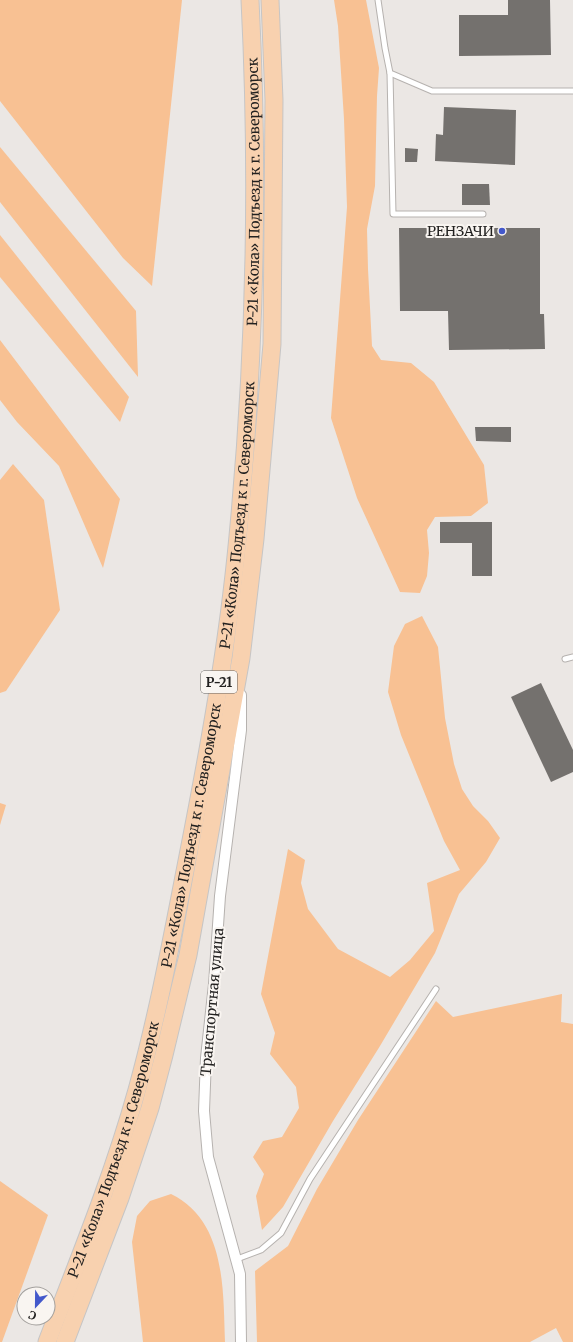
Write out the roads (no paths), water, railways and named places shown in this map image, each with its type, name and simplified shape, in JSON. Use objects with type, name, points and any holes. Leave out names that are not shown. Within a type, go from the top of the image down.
[{"type":"main road","name":"Р-21 «Кола» Подъезд к г. Североморск","points":[[47,1342],[104,1192],[137,1090],[164,979],[222,668],[238,537],[252,341],[254,181],[250,0]]},
{"type":"main road","name":"Р-21 «Кола» Подъезд к г. Североморск","points":[[66,1342],[122,1190],[150,1108],[164,1055],[189,948],[241,658],[255,539],[272,344],[274,100],[270,0]]},
{"type":"street","name":"Транспортная улица","points":[[241,658],[241,730],[220,896],[214,984],[206,1058],[204,1111],[208,1157],[240,1274],[241,1342]]},
{"type":"lane","points":[[378,0],[390,73],[393,214],[483,214]]},
{"type":"lane","points":[[390,73],[432,91],[573,91]]},
{"type":"lane","points":[[565,659],[573,657]]},
{"type":"lane","points":[[237,1259],[261,1250],[281,1233],[310,1178],[436,989]]},
{"type":"place","name":"РЕНЗАЧИ","points":[[502,231]]}]
